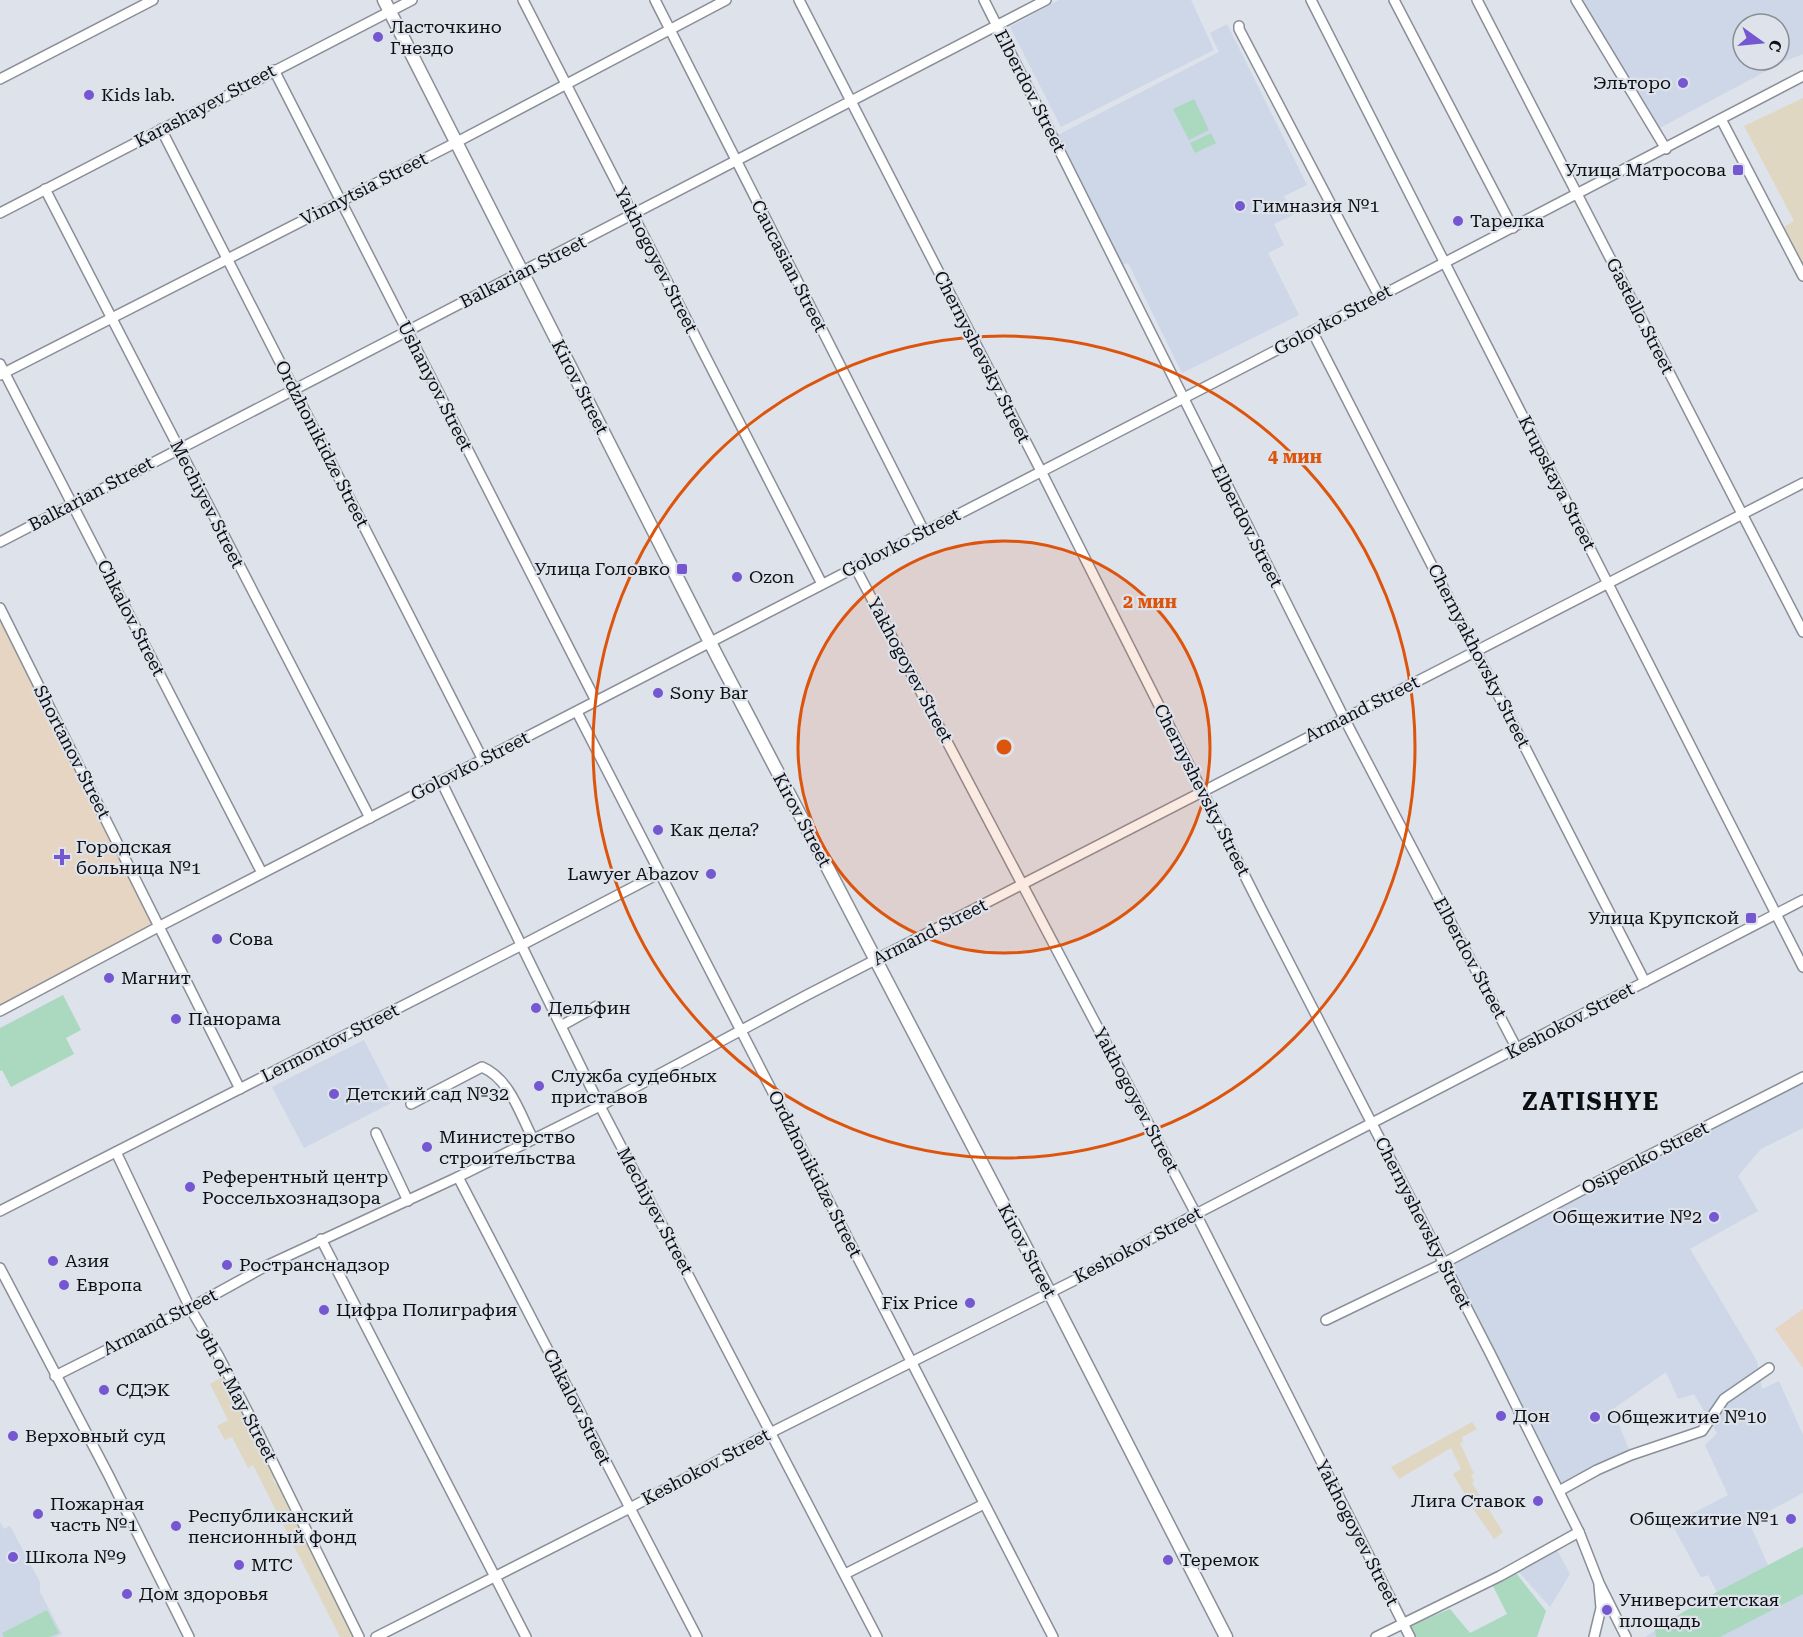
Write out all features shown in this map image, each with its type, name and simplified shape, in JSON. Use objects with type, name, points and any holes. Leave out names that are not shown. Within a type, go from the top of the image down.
[{"type":"main road","name":"Kirov Street","points":[[386,6],[793,804],[876,959],[1226,1637]]},
{"type":"street","points":[[0,79],[153,0]]},
{"type":"street","name":"Karashaуev Street","points":[[0,213],[274,70],[386,6],[412,0]]},
{"type":"street","name":"Yakhogoyev Street","points":[[523,0],[822,584]]},
{"type":"street","name":"Caucasian Street","points":[[655,0],[924,531]]},
{"type":"street","name":"Vinnytsia Street","points":[[2,370],[111,318],[455,143],[726,0]]},
{"type":"street","name":"Chernyshevsky Street","points":[[799,0],[1580,1532],[1599,1583]]},
{"type":"street","name":"Elberdov Street","points":[[984,0],[1344,718],[1517,1049]]},
{"type":"street","name":"Balkarian Street","points":[[0,542],[1046,0]]},
{"type":"street","name":"Krupskaya Street","points":[[1311,0],[1803,967]]},
{"type":"street","points":[[1394,0],[1513,228]]},
{"type":"street","name":"Gastello Street","points":[[1477,0],[1803,632]]},
{"type":"street","points":[[1576,0],[1666,149]]},
{"type":"street","points":[[1239,26],[1239,30],[1379,296]]},
{"type":"street","name":"Ushanyov Street","points":[[274,70],[596,701]]},
{"type":"street","name":"Golovko Street","points":[[0,1011],[262,873],[1666,149],[1803,76]]},
{"type":"street","points":[[1721,119],[1803,276]]},
{"type":"street","name":"Ordzhonikidze Street","points":[[161,129],[483,760]]},
{"type":"street","name":"Mechiyev Street","points":[[45,189],[370,818]]},
{"type":"street","name":"Chernyakhovsky Street","points":[[1312,331],[1645,982]]},
{"type":"street","name":"Chkalov Street","points":[[2,370],[262,873]]},
{"type":"street","name":"Armand Street","points":[[55,1376],[190,1308],[266,1266],[408,1201],[600,1106],[876,959],[1803,483]]},
{"type":"street","name":"Yakhogoyev Street","points":[[855,567],[1196,1214],[1410,1637]]},
{"type":"street","name":"Shortanov Street","points":[[0,608],[240,1089]]},
{"type":"street","name":"Ordzhonikidze Street","points":[[577,711],[1053,1637]]},
{"type":"street","name":"Mechiyev Street","points":[[441,781],[600,1106],[877,1637]]},
{"type":"street","name":"Lermontov Street","points":[[0,1211],[660,873]]},
{"type":"street","name":"Keshokov Street","points":[[376,1637],[630,1508],[770,1433],[1049,1293],[1196,1214],[1803,900]]},
{"type":"street","points":[[561,1026],[597,1006]]},
{"type":"street","points":[[411,1104],[482,1067],[496,1076],[509,1092],[533,1139]]},
{"type":"street","name":"Osipenko Street","points":[[1326,1320],[1444,1263],[1617,1171],[1803,1077]]},
{"type":"street","points":[[376,1133],[408,1201]]},
{"type":"street","name":"9th of May Street","points":[[116,1152],[190,1308],[218,1355],[254,1424],[359,1637]]},
{"type":"street","name":"Chkalov Street","points":[[458,1177],[697,1637]]},
{"type":"street","points":[[321,1239],[526,1637]]},
{"type":"street","points":[[0,1268],[108,1474],[189,1637]]},
{"type":"street","points":[[1559,1491],[1631,1455],[1702,1431],[1724,1398],[1769,1368]]},
{"type":"street","points":[[845,1574],[984,1504]]},
{"type":"street","points":[[1376,1637],[1500,1576],[1580,1532]]},
{"type":"street","points":[[1594,1637],[1601,1608],[1599,1583]]},
{"type":"street","points":[[1599,1583],[1626,1637]]},
{"type":"shaded area","points":[[1059,0],[1191,0],[1214,50],[1061,127],[1010,27]]},
{"type":"shaded area","points":[[1579,0],[1803,0],[1803,54],[1791,59],[1791,12],[1731,12],[1731,72],[1764,72],[1656,130]]},
{"type":"shaded area","name":"Гимназия №1","points":[[1227,24],[1307,185],[1284,196],[1293,215],[1274,224],[1284,245],[1268,253],[1299,315],[1182,373],[1128,263],[1119,266],[1054,137],[1219,52],[1210,33]]},
{"type":"shaded area","points":[[1803,98],[1803,263],[1784,227],[1794,221],[1744,126]]},
{"type":"shaded area","name":"Городская больница №1","points":[[0,608],[160,926],[0,1011]]},
{"type":"shaded area","name":"Детский сад №32","points":[[364,1040],[395,1101],[304,1148],[272,1087]]},
{"type":"shaded area","points":[[1803,1077],[1803,1128],[1761,1149],[1738,1176],[1758,1211],[1690,1249],[1757,1361],[1762,1389],[1779,1381],[1803,1435],[1803,1493],[1749,1522],[1768,1565],[1803,1547],[1803,1637],[1645,1637],[1717,1592],[1708,1575],[1700,1576],[1672,1524],[1728,1495],[1705,1445],[1717,1433],[1694,1394],[1678,1399],[1666,1372],[1613,1409],[1631,1455],[1559,1491],[1444,1263]]},
{"type":"shaded area","points":[[1803,1309],[1803,1368],[1775,1329]]},
{"type":"shaded area","points":[[226,1375],[262,1447],[259,1449],[263,1458],[266,1457],[276,1476],[273,1479],[275,1484],[279,1483],[286,1497],[284,1499],[356,1637],[340,1637],[253,1465],[248,1468],[232,1437],[225,1440],[217,1426],[228,1420],[210,1384]]},
{"type":"shaded area","points":[[1472,1422],[1477,1429],[1462,1437],[1463,1442],[1460,1443],[1474,1474],[1471,1475],[1474,1481],[1472,1483],[1503,1532],[1494,1539],[1453,1474],[1461,1469],[1451,1448],[1399,1479],[1391,1467]]},
{"type":"shaded area","name":"Школа №9","points":[[0,1522],[4,1529],[10,1526],[40,1582],[40,1592],[62,1634],[56,1637],[0,1637]]},
{"type":"shaded area","points":[[1557,1550],[1570,1574],[1550,1607],[1518,1571]]},
{"type":"green space","points":[[1194,99],[1209,130],[1189,140],[1173,109]]},
{"type":"green space","points":[[1211,133],[1216,143],[1195,153],[1190,143]]},
{"type":"green space","points":[[63,995],[81,1030],[66,1038],[74,1054],[11,1087],[2,1070],[0,1071],[0,1028]]},
{"type":"green space","points":[[1803,1547],[1803,1594],[1720,1637],[1656,1637],[1655,1629],[1717,1592]]},
{"type":"green space","points":[[1516,1573],[1546,1611],[1537,1637],[1414,1637],[1409,1626],[1450,1609],[1470,1633],[1507,1614],[1493,1586]]},
{"type":"green space","points":[[47,1610],[59,1633],[50,1637],[4,1637],[2,1633]]},
{"type":"place","name":"Ласточкино Гнездо","points":[[378,37]]},
{"type":"place","name":"Эльторо","points":[[1683,83]]},
{"type":"place","name":"Kids lab.","points":[[89,95]]},
{"type":"place","name":"Улица Матросова","points":[[1738,170]]},
{"type":"place","name":"Гимназия №1","points":[[1240,206]]},
{"type":"place","name":"Тарелка","points":[[1458,221]]},
{"type":"place","name":"Улица Головко","points":[[682,569]]},
{"type":"place","name":"Ozon","points":[[737,577]]},
{"type":"place","name":"Sony Bar","points":[[658,693]]},
{"type":"place","name":"Как дела?","points":[[658,830]]},
{"type":"place","name":"Городская больница №1","points":[[62,857]]},
{"type":"place","name":"Lawyer Abazov","points":[[711,874]]},
{"type":"place","name":"Улица Крупской","points":[[1751,918]]},
{"type":"place","name":"Сова","points":[[217,939]]},
{"type":"place","name":"Магнит","points":[[109,978]]},
{"type":"place","name":"Дельфин","points":[[536,1008]]},
{"type":"place","name":"Панорама","points":[[176,1019]]},
{"type":"place","name":"Служба судебных приставов","points":[[539,1086]]},
{"type":"place","name":"Детский сад №32","points":[[334,1094]]},
{"type":"place","name":"Министерство строительства","points":[[427,1147]]},
{"type":"place","name":"Референтный центр Россельхознадзора","points":[[190,1187]]},
{"type":"place","name":"Общежитие №2","points":[[1714,1217]]},
{"type":"place","name":"Азия","points":[[53,1261]]},
{"type":"place","name":"Ространснадзор","points":[[227,1265]]},
{"type":"place","name":"Европа","points":[[64,1285]]},
{"type":"place","name":"Fix Price","points":[[970,1303]]},
{"type":"place","name":"Цифра Полиграфия","points":[[324,1310]]},
{"type":"place","name":"СДЭК","points":[[104,1390]]},
{"type":"place","name":"Дон","points":[[1501,1416]]},
{"type":"place","name":"Общежитие №10","points":[[1595,1417]]},
{"type":"place","name":"Верховный суд","points":[[13,1436]]},
{"type":"place","name":"Лига Ставок","points":[[1538,1501]]},
{"type":"place","name":"Пожарная часть №1","points":[[38,1514]]},
{"type":"place","name":"Общежитие №1","points":[[1791,1519]]},
{"type":"place","name":"Республиканский пенсионный фонд","points":[[176,1526]]},
{"type":"place","name":"Школа №9","points":[[13,1557]]},
{"type":"place","name":"Теремок","points":[[1168,1560]]},
{"type":"place","name":"МТС","points":[[239,1565]]},
{"type":"place","name":"Дом здоровья","points":[[127,1594]]},
{"type":"place","name":"Университетская площадь","points":[[1607,1610]]},
{"type":"district","name":"ZATISHYE","points":[[1591,1102]]}]
